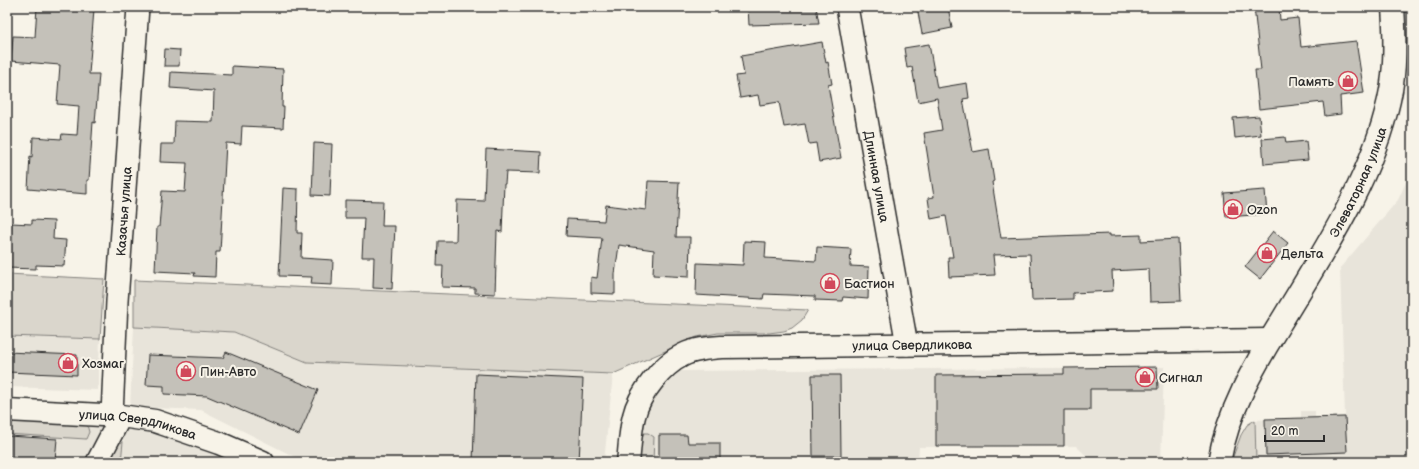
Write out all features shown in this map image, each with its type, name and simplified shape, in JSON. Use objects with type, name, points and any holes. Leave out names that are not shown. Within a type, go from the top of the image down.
[{"type":"street","name":"Казачья улица","points":[[117,415],[117,300],[138,7]]},
{"type":"street","name":"Длинная улица","points":[[848,7],[907,345]]},
{"type":"street","name":"Элеваторная улица","points":[[1219,462],[1227,428],[1236,404],[1251,373],[1342,218],[1366,170],[1385,117],[1392,87],[1394,60],[1393,7]]},
{"type":"street","name":"улица Свердликова","points":[[628,462],[634,416],[640,400],[647,389],[665,368],[675,359],[692,351],[722,347],[1270,340]]},
{"type":"street","name":"улица Свердликова","points":[[7,410],[117,415],[155,421],[239,451],[264,462]]},
{"type":"street","points":[[97,462],[117,415]]},
{"type":"shaded area","points":[[1412,169],[1412,462],[1256,462],[1255,420],[1301,418],[1301,411],[1315,411],[1315,418],[1345,416],[1340,268],[1398,200]]},
{"type":"shaded area","points":[[7,274],[104,279],[100,339],[7,336]]},
{"type":"shaded area","points":[[134,280],[808,310],[802,320],[792,328],[784,331],[769,333],[718,333],[697,337],[613,374],[307,362],[234,332],[134,327]]},
{"type":"shaded area","points":[[134,327],[234,332],[307,362],[613,374],[604,462],[305,462],[201,410],[130,407]]},
{"type":"shaded area","points":[[7,336],[100,339],[98,390],[7,387]]},
{"type":"shaded area","points":[[1164,367],[1161,462],[1093,462],[1076,446],[919,447],[918,462],[636,462],[641,424],[652,392],[676,371]]},
{"type":"shaded area","points":[[7,420],[111,427],[92,462],[7,462]]},
{"type":"shaded area","points":[[7,420],[87,425],[89,432],[86,439],[7,434]]},
{"type":"shaded area","points":[[1255,420],[1256,462],[1231,462],[1241,435],[1247,425]]},
{"type":"shaded area","points":[[125,425],[148,428],[246,462],[121,462]]},
{"type":"shaded area","points":[[644,433],[648,433],[654,437],[653,462],[639,462],[642,436]]},
{"type":"shaded area","points":[[123,442],[121,462],[106,462],[118,443]]},
{"type":"building","points":[[37,7],[94,9],[89,74],[99,74],[95,123],[93,122],[89,180],[87,180],[87,194],[28,189],[33,137],[61,139],[62,134],[77,135],[79,106],[57,104],[60,65],[11,61],[13,36],[35,37]]},
{"type":"building","points":[[748,7],[816,7],[819,23],[749,25]]},
{"type":"building","points":[[917,7],[948,7],[952,28],[922,34]]},
{"type":"building","points":[[1254,7],[1279,7],[1280,20],[1298,18],[1301,47],[1356,41],[1364,93],[1340,96],[1341,114],[1325,116],[1323,102],[1259,109],[1255,70],[1261,70]]},
{"type":"building","points":[[822,42],[826,63],[828,62],[832,84],[828,85],[841,158],[819,162],[816,143],[809,144],[805,124],[784,127],[779,102],[760,105],[758,95],[740,98],[736,76],[744,75],[741,56]]},
{"type":"building","points":[[929,44],[937,88],[967,83],[969,98],[963,99],[973,152],[989,149],[994,181],[992,182],[1001,238],[1110,234],[1110,236],[1141,235],[1141,241],[1178,239],[1181,301],[1150,302],[1149,269],[1112,271],[1113,291],[1073,293],[1073,299],[1032,300],[1030,254],[993,255],[995,275],[949,277],[948,257],[953,257],[946,216],[931,219],[928,198],[934,197],[924,133],[942,130],[937,98],[918,102],[912,67],[907,68],[904,48]]},
{"type":"building","points":[[165,49],[180,50],[179,66],[164,66]]},
{"type":"building","points":[[232,66],[283,69],[283,128],[242,126],[241,144],[226,143],[220,252],[216,252],[215,277],[194,276],[195,273],[155,271],[157,227],[159,227],[162,191],[185,192],[187,163],[160,162],[161,144],[174,144],[175,121],[213,122],[214,91],[170,88],[171,72],[232,75]]},
{"type":"building","points":[[1259,116],[1261,135],[1235,138],[1233,118]]},
{"type":"building","points":[[1285,137],[1286,143],[1306,141],[1308,160],[1264,164],[1262,139]]},
{"type":"building","points":[[314,143],[332,144],[330,196],[312,195]]},
{"type":"building","points":[[486,149],[541,152],[540,173],[506,172],[502,232],[497,231],[495,294],[475,293],[475,288],[442,287],[443,266],[437,266],[438,241],[456,241],[457,200],[484,201]]},
{"type":"building","points":[[648,181],[679,182],[676,237],[690,237],[689,277],[653,275],[654,250],[619,245],[615,274],[615,294],[591,293],[591,277],[597,278],[602,238],[566,236],[567,219],[604,221],[606,205],[646,210]]},
{"type":"building","points":[[283,188],[298,189],[297,233],[302,233],[301,258],[333,260],[332,285],[311,284],[312,277],[279,276]]},
{"type":"building","points":[[1265,190],[1267,214],[1226,217],[1224,193]]},
{"type":"building","points":[[345,200],[383,201],[382,226],[395,226],[392,289],[373,288],[374,257],[362,257],[364,218],[345,218]]},
{"type":"building","points":[[32,220],[54,221],[53,239],[66,240],[64,266],[36,265],[36,269],[7,268],[7,249],[10,249],[11,223],[32,224]]},
{"type":"building","points":[[1273,231],[1288,243],[1260,279],[1245,267]]},
{"type":"building","points":[[744,241],[766,242],[765,258],[816,261],[817,247],[851,249],[850,266],[869,267],[868,299],[843,297],[842,301],[815,300],[815,296],[764,294],[763,299],[696,295],[697,263],[743,265]]},
{"type":"building","points":[[7,352],[77,355],[77,375],[7,372]]},
{"type":"building","points":[[226,352],[318,390],[299,435],[207,396],[164,394],[164,386],[146,385],[148,355],[223,358]]},
{"type":"building","points":[[1157,367],[1158,389],[1090,389],[1090,410],[1064,410],[1064,446],[936,446],[936,375],[1064,374],[1064,368]]},
{"type":"building","points":[[476,374],[583,379],[579,462],[473,462]]},
{"type":"building","points":[[812,375],[840,375],[841,456],[813,456]]},
{"type":"building","points":[[1345,417],[1347,452],[1266,455],[1265,419]]},
{"type":"building","points":[[659,435],[687,435],[688,443],[720,443],[720,462],[659,462]]},
{"type":"building","points":[[8,436],[57,439],[55,461],[14,462],[14,457],[7,457]]},
{"type":"place","name":"Память","points":[[1348,81]]},
{"type":"place","name":"Ozon","points":[[1233,209]]},
{"type":"place","name":"Дельта","points":[[1267,253]]},
{"type":"place","name":"Бастион","points":[[830,283]]},
{"type":"place","name":"Хозмаг","points":[[68,363]]},
{"type":"place","name":"Пин-Авто","points":[[186,371]]},
{"type":"place","name":"Сигнал","points":[[1145,377]]}]
